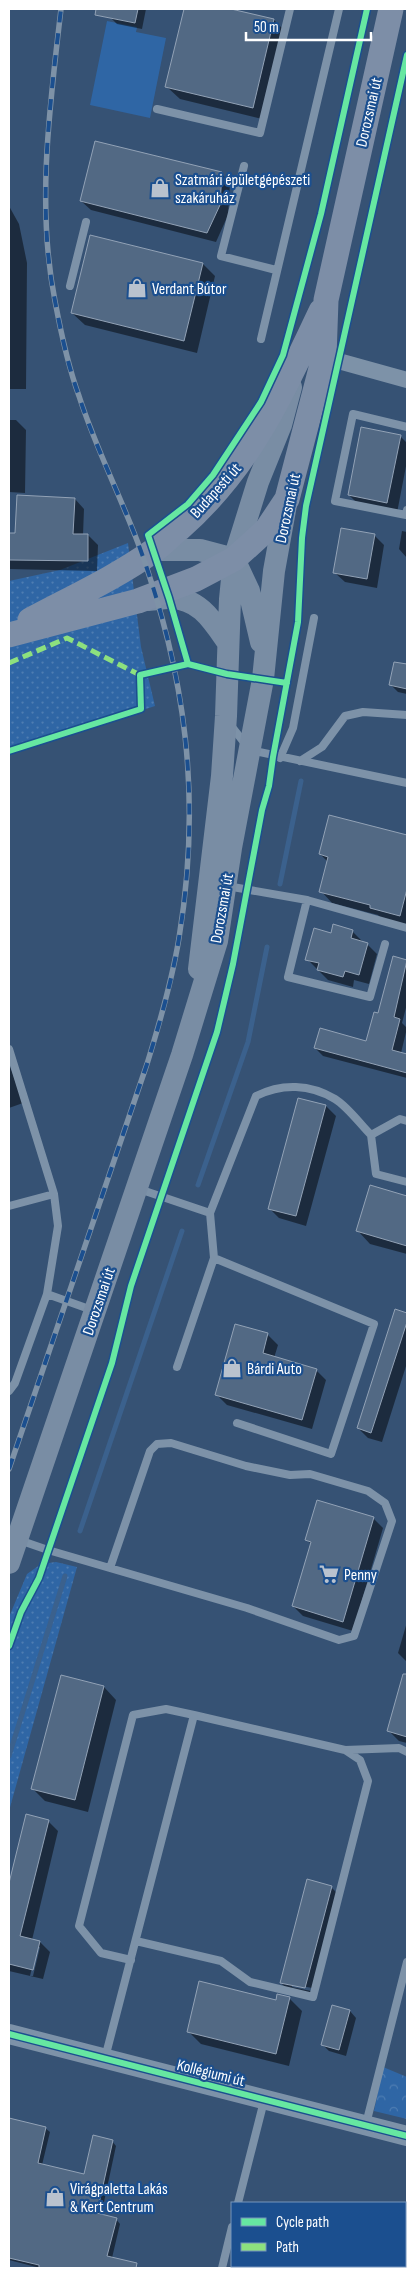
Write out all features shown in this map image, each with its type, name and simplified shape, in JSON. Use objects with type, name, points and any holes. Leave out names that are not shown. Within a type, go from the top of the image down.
[{"type":"main road","name":"Dorozsmai út","points":[[9,1563],[137,1189],[217,941],[265,657],[274,571],[288,498],[324,357],[326,300],[391,9]]},
{"type":"main road","name":"Budapesti út","points":[[9,631],[129,567],[155,550],[212,499],[240,464],[265,425],[326,300]]},
{"type":"main road","name":"Dorozsmai út","points":[[196,1010],[201,941],[215,841],[226,716],[228,643],[234,559],[258,482],[281,425],[297,362]]},
{"type":"main road","points":[[9,635],[138,601],[196,579],[234,559],[267,528],[288,498]]},
{"type":"main road","points":[[155,550],[200,550],[234,559]]},
{"type":"main road","points":[[234,559],[249,591],[265,657]]},
{"type":"main road","points":[[138,601],[169,598],[191,602],[204,611],[228,643]]},
{"type":"street","points":[[324,357],[407,380]]},
{"type":"street","name":"Kollégiumi út","points":[[9,2034],[407,2136]]},
{"type":"lane","points":[[157,108],[260,133],[290,9]]},
{"type":"lane","points":[[261,339],[339,9]]},
{"type":"lane","points":[[244,166],[221,256],[276,270]]},
{"type":"lane","points":[[70,286],[86,222]]},
{"type":"lane","points":[[407,427],[353,414],[335,501],[406,515],[407,510]]},
{"type":"lane","points":[[280,758],[293,728],[314,618]]},
{"type":"lane","points":[[300,762],[322,747],[345,716],[363,712],[407,715]]},
{"type":"lane","points":[[226,716],[235,732],[250,750],[280,758],[407,783]]},
{"type":"lane","points":[[226,886],[307,900],[407,928]]},
{"type":"lane","points":[[307,900],[288,977],[370,997],[385,944]]},
{"type":"lane","points":[[9,1049],[54,1194],[58,1226],[47,1294],[15,1383],[9,1391]]},
{"type":"lane","points":[[177,1367],[214,1258],[210,1213],[256,1096],[272,1088],[302,1086],[335,1100],[371,1135],[376,1174],[407,1182]]},
{"type":"lane","points":[[371,1135],[400,1119],[407,1121]]},
{"type":"lane","points":[[137,1189],[210,1213]]},
{"type":"lane","points":[[9,1206],[54,1194]]},
{"type":"lane","points":[[214,1258],[374,1324],[331,1454],[237,1423]]},
{"type":"lane","points":[[47,1294],[95,1311]]},
{"type":"lane","points":[[17,1539],[110,1568],[247,1608],[339,1640],[354,1636],[392,1521],[385,1503],[368,1491],[310,1474],[290,1475],[246,1466],[170,1443],[157,1444],[150,1452],[110,1568]]},
{"type":"lane","points":[[131,1960],[102,1953],[79,1926],[133,1715],[166,1709],[345,1750],[399,1748],[407,1752]]},
{"type":"lane","points":[[104,2059],[194,1715]]},
{"type":"lane","points":[[136,1941],[221,1961],[250,1982],[312,1997],[368,1781],[360,1760],[345,1750]]},
{"type":"lane","points":[[366,2126],[407,1962]]},
{"type":"lane","points":[[238,2202],[264,2099]]},
{"type":"lane","points":[[222,2268],[231,2231]]},
{"type":"green space","points":[[107,21],[137,27],[136,32],[166,38],[150,118],[90,105]]},
{"type":"green space","points":[[128,543],[141,647],[155,706],[9,754],[9,581],[60,570]]},
{"type":"green space","points":[[56,1562],[77,1567],[9,1811],[9,1617],[27,1574],[41,1564]]},
{"type":"green space","points":[[383,2067],[407,2077],[407,2119],[374,2111]]},
{"type":"building","points":[[96,9],[138,9],[135,23],[95,15]]},
{"type":"building","points":[[184,9],[231,9],[274,19],[253,108],[165,87]]},
{"type":"building","name":"Szatmári épületgépészeti szakáruház","points":[[95,141],[222,172],[220,205],[207,233],[80,201]]},
{"type":"building","name":"Verdant Bútor","points":[[90,235],[203,263],[184,341],[71,313]]},
{"type":"building","points":[[361,427],[401,435],[387,503],[348,495]]},
{"type":"building","points":[[17,495],[75,498],[73,534],[88,534],[88,561],[9,560],[9,533],[15,533]]},
{"type":"building","points":[[341,528],[375,534],[367,579],[333,573]]},
{"type":"building","points":[[394,662],[407,664],[407,689],[389,685]]},
{"type":"building","points":[[329,815],[407,835],[407,889],[400,916],[370,908],[370,905],[319,892],[328,857],[319,854]]},
{"type":"building","points":[[333,924],[353,930],[351,938],[368,943],[359,975],[345,971],[343,977],[317,970],[319,963],[305,960],[314,928],[331,933]]},
{"type":"building","points":[[393,956],[407,960],[394,1017],[400,1019],[392,1050],[407,1054],[407,1073],[314,1048],[320,1028],[366,1041],[374,1012],[378,1013]]},
{"type":"building","points":[[298,1098],[326,1105],[296,1216],[268,1209]]},
{"type":"building","points":[[370,1185],[407,1196],[407,1246],[356,1231]]},
{"type":"building","points":[[395,1309],[407,1313],[407,1322],[371,1433],[357,1428]]},
{"type":"building","points":[[235,1324],[268,1333],[263,1353],[317,1369],[302,1420],[215,1395]]},
{"type":"building","name":"Penny","points":[[317,1500],[374,1517],[343,1622],[292,1606],[311,1542],[305,1540]]},
{"type":"building","points":[[403,1674],[407,1674],[407,1737],[387,1731]]},
{"type":"building","points":[[61,1675],[104,1686],[75,1800],[31,1789]]},
{"type":"building","points":[[26,1814],[49,1820],[20,1936],[40,1941],[33,1970],[9,1964],[9,1883]]},
{"type":"building","points":[[307,1879],[332,1886],[305,1988],[280,1983]]},
{"type":"building","points":[[199,1981],[276,2000],[277,1994],[290,1997],[276,2054],[187,2032]]},
{"type":"building","points":[[332,2005],[350,2010],[339,2050],[321,2045]]},
{"type":"building","name":"Virágpaletta Lakás & Kert Centrum","points":[[9,2118],[46,2127],[38,2163],[84,2174],[93,2135],[113,2140],[97,2213],[117,2218],[107,2256],[137,2263],[136,2268],[39,2268],[39,2265],[9,2258]]},
{"type":"waterway","points":[[280,884],[301,781]]},
{"type":"waterway","points":[[198,1185],[248,1042],[267,947]]},
{"type":"waterway","points":[[80,1531],[182,1231]]},
{"type":"waterway","points":[[9,1756],[65,1576]]},
{"type":"railway","points":[[9,1469],[147,1064],[161,1017],[179,938],[186,886],[189,836],[189,786],[185,737],[168,640],[138,543],[92,433],[75,385],[62,337],[49,265],[46,229],[47,155],[49,118],[61,9]]},
{"type":"marked path","points":[[9,663],[67,638],[140,675]]},
{"type":"cycle path","points":[[188,664],[148,535],[188,504],[213,475],[261,402],[283,355],[321,214],[367,9]]},
{"type":"cycle path","points":[[9,1646],[21,1612],[39,1578],[112,1363],[131,1286],[217,1032],[233,964],[262,810],[269,786],[298,622],[302,538],[306,506],[407,55]]},
{"type":"cycle path","points":[[9,751],[141,709],[140,675],[188,664],[227,674],[287,683]]},
{"type":"cycle path","points":[[9,2034],[407,2136]]},
{"type":"place","name":"Szatmári épületgépészeti szakáruház","points":[[160,188]]},
{"type":"place","name":"Verdant Bútor","points":[[137,288]]},
{"type":"place","name":"Bárdi Auto","points":[[232,1368]]},
{"type":"place","name":"Penny","points":[[329,1574]]},
{"type":"place","name":"Virágpaletta Lakás & Kert Centrum","points":[[55,2197]]}]
